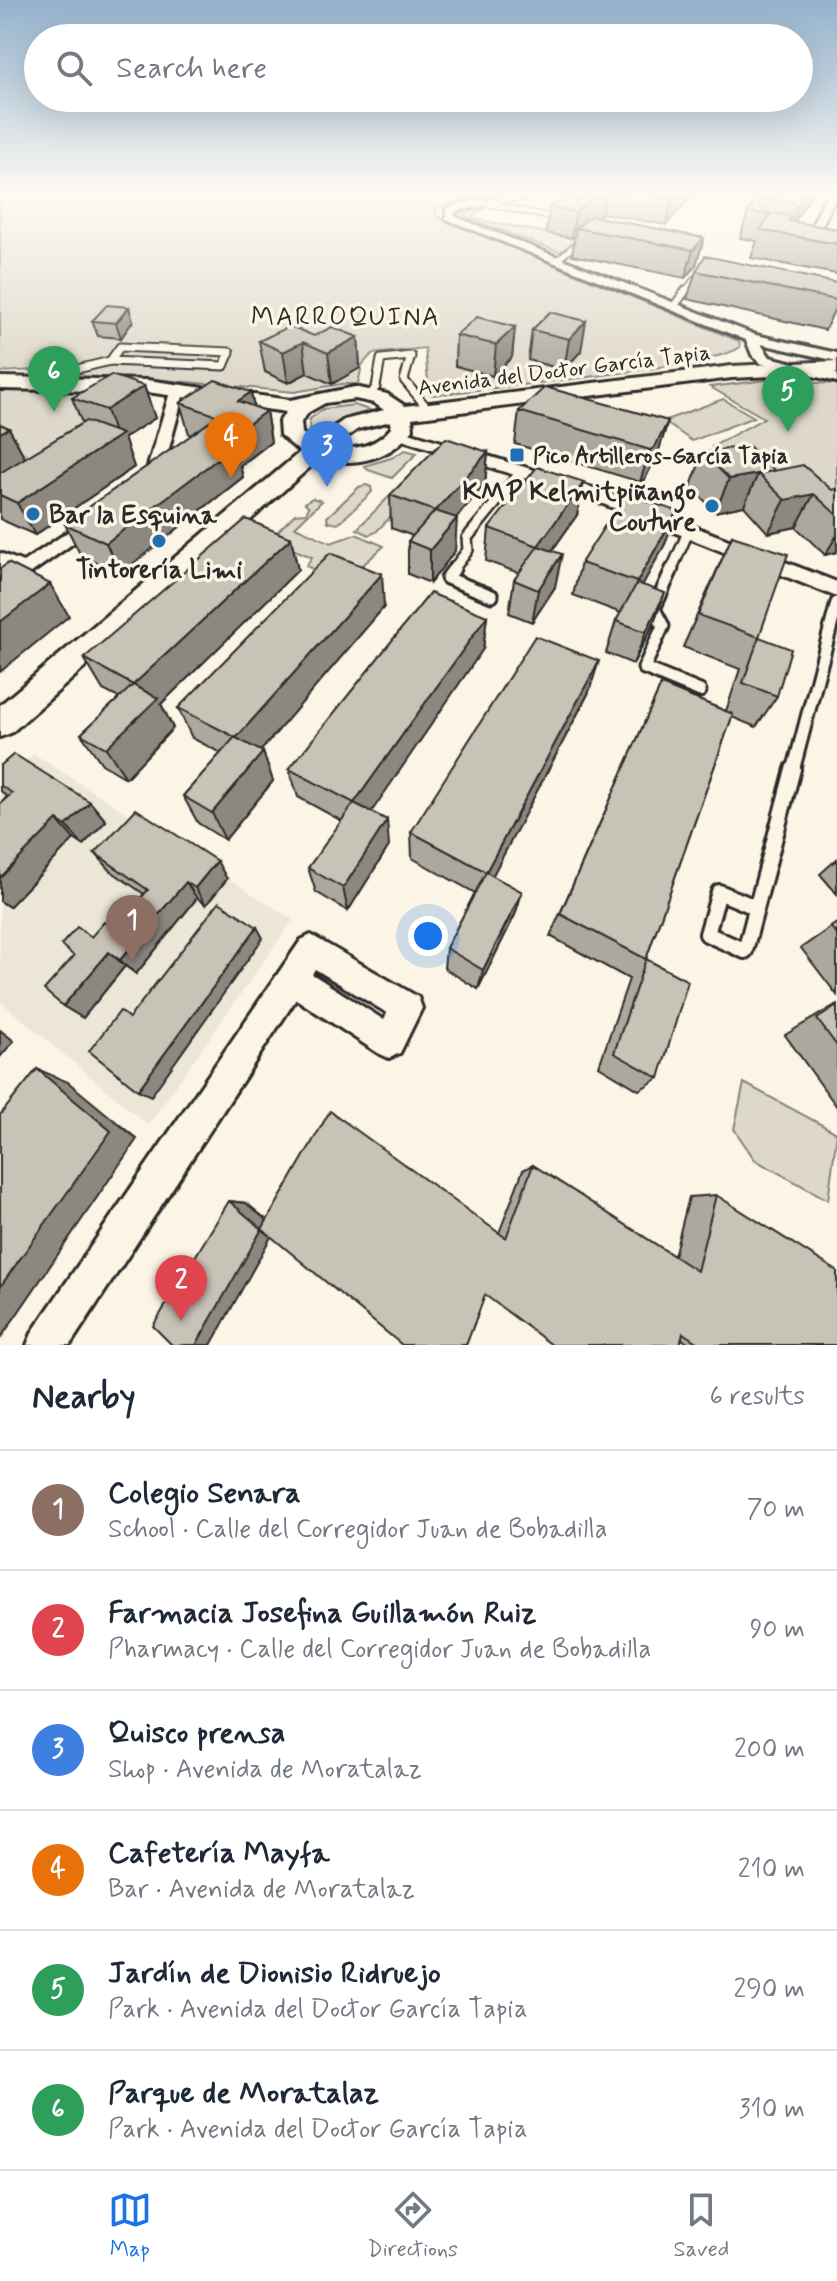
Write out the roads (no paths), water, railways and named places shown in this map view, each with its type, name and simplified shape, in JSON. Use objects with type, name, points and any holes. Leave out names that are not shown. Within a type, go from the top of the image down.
[{"type":"main road","name":"Avenida del Doctor García Tapia","points":[[732,372],[758,349],[832,353]]},
{"type":"main road","name":"Avenida del Doctor García Tapia","points":[[0,724],[351,424],[400,424],[429,410],[732,372],[837,367]]},
{"type":"main road","points":[[0,383],[178,389],[299,407],[339,394],[370,395],[388,401],[400,424],[377,449],[365,453],[331,455],[305,447],[291,435],[290,422],[299,407]]},
{"type":"street","points":[[549,257],[674,306],[802,370],[837,378]]},
{"type":"street","points":[[758,349],[781,342],[832,353]]},
{"type":"street","points":[[0,588],[153,478],[178,389]]},
{"type":"street","points":[[400,424],[521,472],[594,494],[689,530],[837,590]]},
{"type":"street","points":[[0,559],[24,571]]},
{"type":"street","points":[[47,1345],[292,979]]},
{"type":"lane","points":[[557,260],[561,257]]},
{"type":"lane","points":[[674,306],[695,278],[710,281]]},
{"type":"lane","points":[[49,383],[66,369],[109,362],[224,366],[230,352],[120,347],[109,362]]},
{"type":"lane","points":[[370,395],[376,387],[381,359],[411,356],[404,380],[429,410]]},
{"type":"lane","points":[[492,596],[447,578],[468,550],[467,538],[521,472]]},
{"type":"lane","points":[[689,530],[654,609],[663,626],[644,668],[700,691]]},
{"type":"lane","points":[[755,907],[837,603]]},
{"type":"place","name":"Parque de Moratalaz","points":[[54,412]]},
{"type":"place","name":"Jardín de Dionisio Ridruejo","points":[[788,432]]},
{"type":"place","name":"Pico Artilleros-García Tapia","points":[[517,455]]},
{"type":"place","name":"Cafetería Mayfa","points":[[231,478]]},
{"type":"place","name":"Quisco prensa","points":[[327,487]]},
{"type":"place","name":"KMP Kelmitpiñango Couture","points":[[712,506]]},
{"type":"place","name":"Bar la Esquina","points":[[33,514]]},
{"type":"place","name":"Tintorería Limi","points":[[159,541]]},
{"type":"place","name":"Colegio Senara","points":[[132,961]]},
{"type":"place","name":"Farmacia Josefina Guillamón Ruiz","points":[[181,1321]]},
{"type":"district","name":"MARROQUINA","points":[[346,316]]}]
